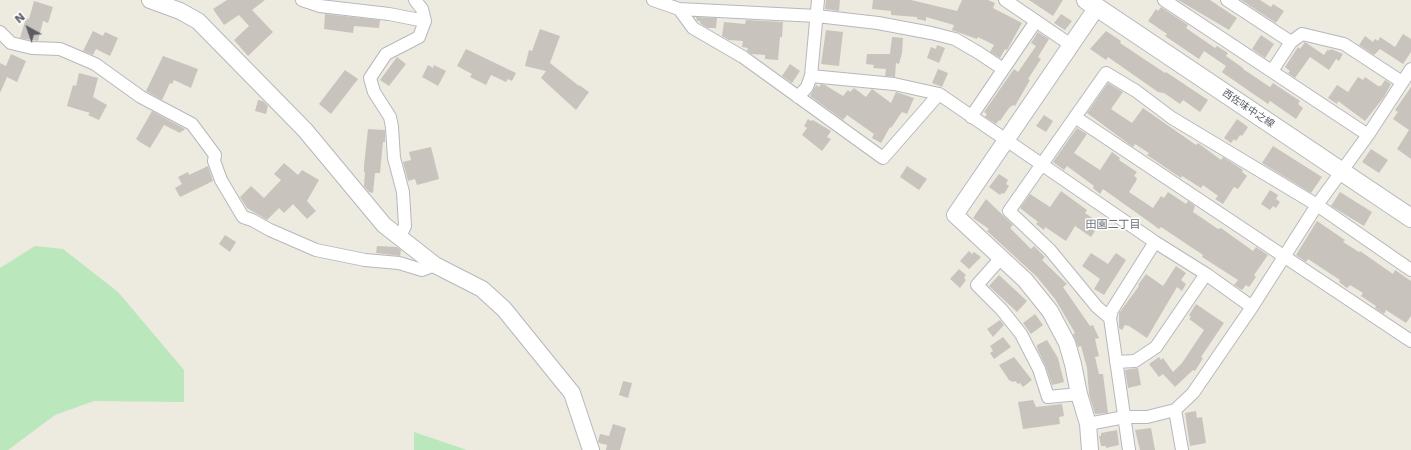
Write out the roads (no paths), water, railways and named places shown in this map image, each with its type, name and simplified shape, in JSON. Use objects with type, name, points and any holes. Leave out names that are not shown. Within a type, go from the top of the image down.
[{"type":"main road","name":"西佐味中之線","points":[[1091,4],[1411,218]]},
{"type":"street","points":[[150,0],[180,11],[198,21],[305,130],[384,225],[435,265],[482,289],[504,309],[572,393],[591,450]]},
{"type":"street","points":[[302,0],[320,6],[360,10],[425,21]]},
{"type":"street","points":[[399,238],[405,226],[403,192],[394,158],[392,127],[390,117],[374,92],[370,78],[386,54],[419,37],[425,21],[422,9],[415,0]]},
{"type":"street","points":[[653,0],[679,10],[817,16],[878,23],[955,39],[1003,69]]},
{"type":"street","points":[[798,97],[807,86],[811,76],[818,0]]},
{"type":"street","points":[[1005,0],[1071,45]]},
{"type":"street","points":[[1164,0],[1368,135]]},
{"type":"street","points":[[1227,0],[1291,42]]},
{"type":"street","points":[[1090,450],[1088,424],[1067,343],[1050,311],[1025,280],[955,215],[1007,142],[1071,45],[1091,4]]},
{"type":"street","points":[[679,10],[693,28],[743,57],[883,158],[939,94]]},
{"type":"street","points":[[971,117],[1036,21]]},
{"type":"street","points":[[0,32],[11,43],[32,48],[60,49],[95,64],[141,97],[192,124],[215,155],[214,161],[221,180],[243,217],[316,250],[365,260],[399,262],[422,270],[435,265]]},
{"type":"street","points":[[1272,71],[1291,42],[1302,34],[1344,44],[1402,82]]},
{"type":"street","points":[[1088,424],[1125,417],[1147,417],[1175,410],[1193,393],[1252,307],[1317,206],[1368,135],[1411,69]]},
{"type":"street","points":[[1110,318],[1097,307],[1050,250],[1009,211],[1106,73],[1136,91],[1172,118],[1317,206],[1411,270]]},
{"type":"street","points":[[811,76],[894,84],[939,94],[1007,142],[1043,164],[1155,242],[1206,274],[1252,307]]},
{"type":"street","points":[[1075,117],[1411,341]]},
{"type":"street","points":[[1129,450],[1110,318],[1112,310],[1155,242]]},
{"type":"street","points":[[1001,258],[977,285],[1002,310],[1022,334],[1039,369],[1048,397],[1079,394]]},
{"type":"street","points":[[1116,362],[1135,360],[1156,347],[1206,274]]},
{"type":"street","points":[[1175,410],[1182,450]]},
{"type":"district","name":"田園二丁目","points":[[1113,225]]}]
